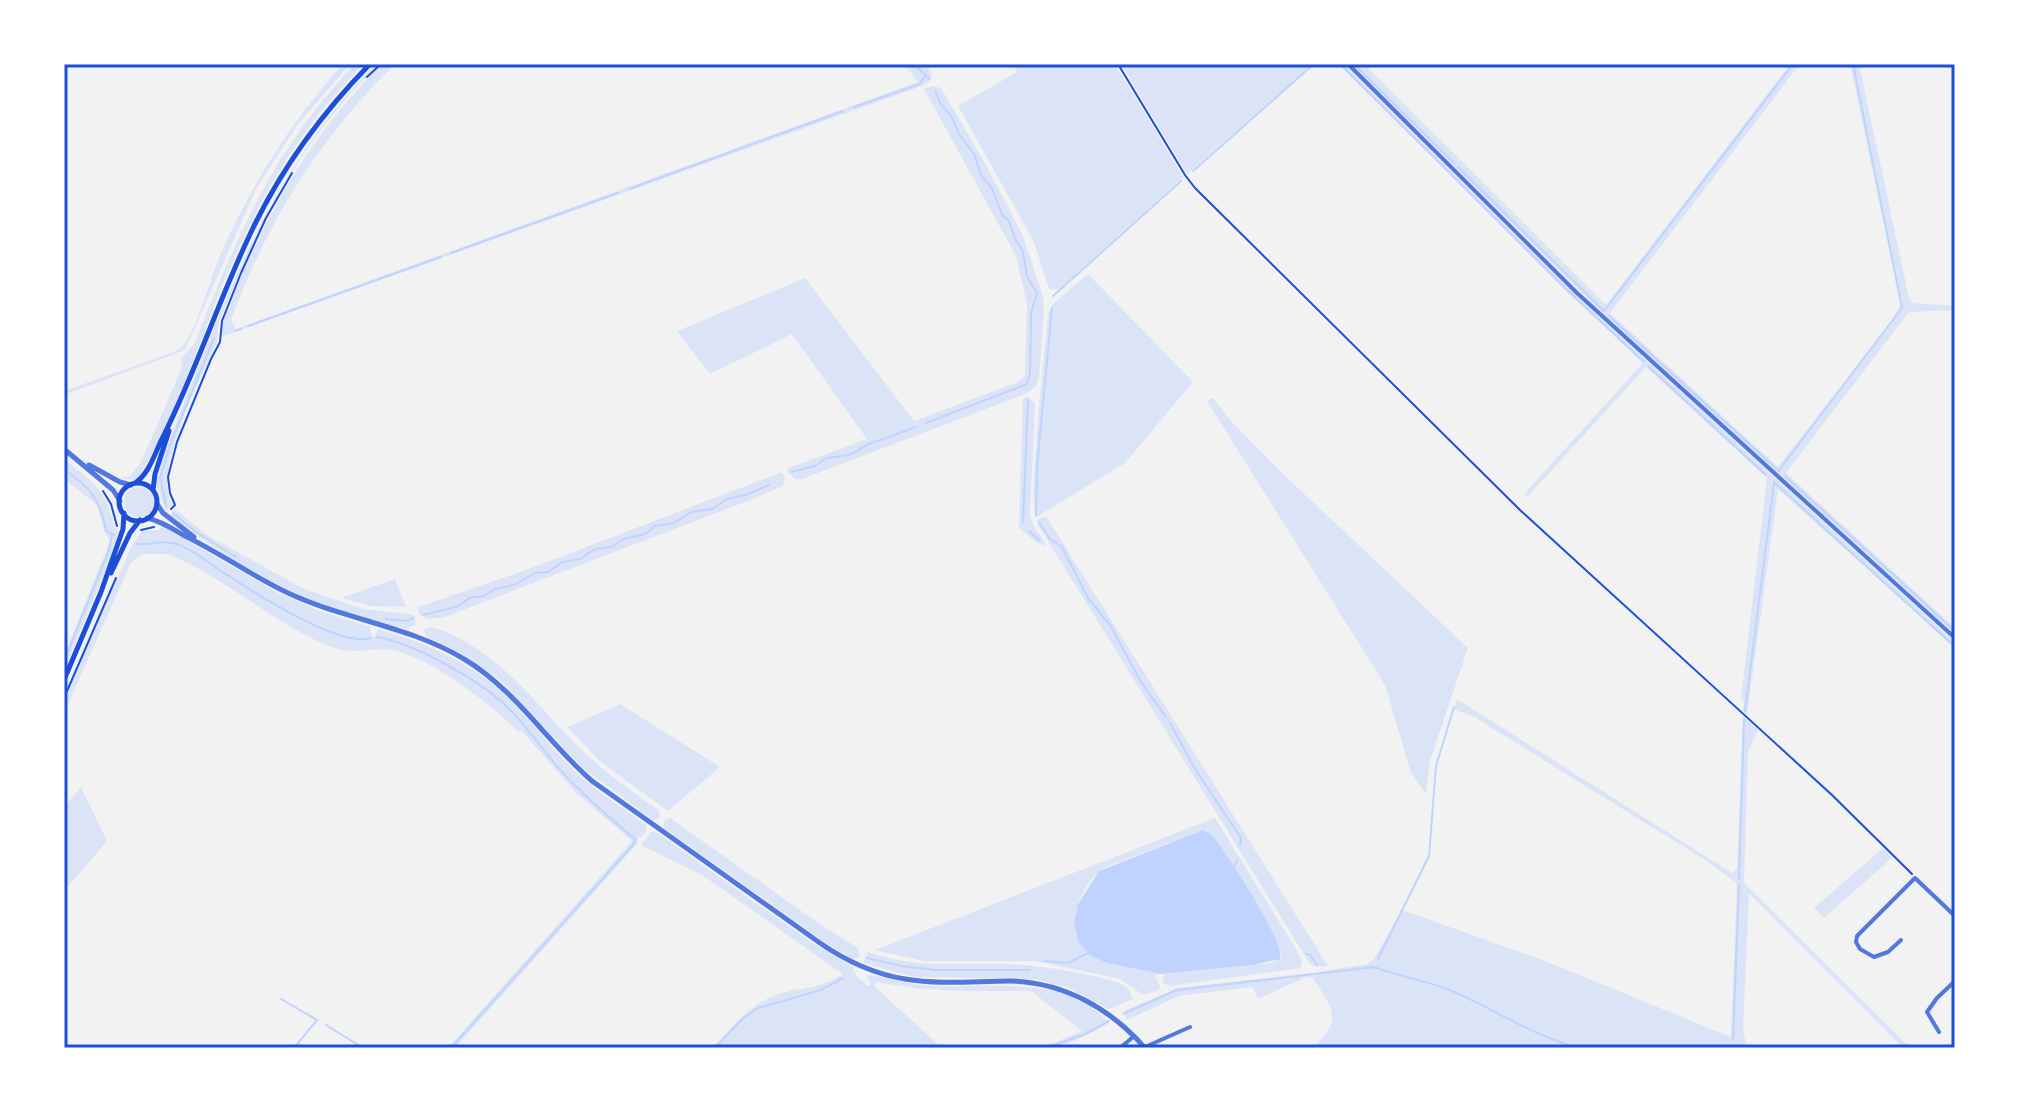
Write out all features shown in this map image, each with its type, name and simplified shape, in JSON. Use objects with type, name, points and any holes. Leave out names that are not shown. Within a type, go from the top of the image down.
[{"type":"main road","points":[[101,592],[123,529],[124,513],[120,501],[123,491],[146,474],[173,419],[241,253],[269,196],[322,117],[370,64]]},
{"type":"main road","points":[[64,680],[129,535],[153,513],[157,504],[153,490],[155,474],[173,419]]},
{"type":"main road","points":[[133,484],[144,484],[153,490]]},
{"type":"main road","points":[[124,513],[131,519],[143,519]]},
{"type":"street","points":[[1348,64],[1595,310],[1955,638]]},
{"type":"street","points":[[64,449],[113,490],[120,501]]},
{"type":"street","points":[[79,460],[120,482],[133,484]]},
{"type":"street","points":[[157,504],[197,541]]},
{"type":"street","points":[[143,519],[197,541],[293,595],[326,609],[415,636],[465,660],[507,692],[592,781],[843,958],[877,973],[902,979],[931,982],[1012,981],[1051,987],[1097,1007],[1145,1048],[1190,1027]]},
{"type":"street","points":[[1901,940],[1888,952],[1874,957],[1860,949],[1856,942],[1857,936],[1915,878],[1955,916]]},
{"type":"street","points":[[1939,1032],[1927,1012],[1955,981]]},
{"type":"street","points":[[1120,1048],[1133,1037]]},
{"type":"path","points":[[364,80],[381,64]]},
{"type":"path","points":[[1118,64],[1188,181],[1511,501],[1832,795],[1915,878]]},
{"type":"path","points":[[175,505],[169,488],[171,462],[220,342],[222,321],[241,273],[266,218],[293,171]]},
{"type":"path","points":[[102,489],[111,504],[116,525],[123,529]]},
{"type":"path","points":[[64,698],[116,577]]},
{"type":"shaded area","points":[[343,64],[350,64],[298,124],[256,189],[185,350],[64,395],[64,391],[174,352],[183,346],[220,255],[259,178],[306,108]]},
{"type":"shaded area","points":[[355,64],[364,64],[304,133],[247,230],[181,392],[144,469],[134,480],[118,478],[130,476],[141,462],[181,370],[182,357],[194,344],[242,231],[279,162],[326,96]]},
{"type":"shaded area","points":[[379,64],[335,112],[298,163],[251,247],[224,308],[217,341],[181,423],[169,469],[168,489],[172,505],[166,511],[156,484],[163,456],[226,299],[249,248],[275,199],[304,152],[337,107]]},
{"type":"shaded area","points":[[382,64],[395,64],[319,152],[279,215],[231,320],[236,329],[918,82],[904,64],[924,64],[932,74],[931,80],[922,86],[221,337],[224,316],[239,280],[290,181],[331,121]]},
{"type":"shaded area","points":[[1013,64],[1115,64],[1183,177],[1059,289],[1049,289],[1034,242],[958,106],[1017,72]]},
{"type":"shaded area","points":[[1121,64],[1313,64],[1187,174]]},
{"type":"shaded area","points":[[1339,64],[1344,64],[1584,303],[1955,642],[1955,648],[1778,489],[1747,715],[1743,711],[1744,700],[1741,699],[1767,478],[1646,367],[1521,504],[1527,497],[1524,494],[1643,363],[1567,292]]},
{"type":"shaded area","points":[[1351,64],[1364,64],[1606,305],[1787,68],[1791,64],[1800,64],[1610,313],[1778,467],[1901,305],[1850,64],[1859,64],[1909,298],[1913,303],[1955,306],[1955,310],[1909,312],[1786,473],[1955,628],[1955,635],[1607,318]]},
{"type":"shaded area","points":[[933,86],[941,88],[1022,234],[1043,296],[1036,386],[1028,393],[802,479],[795,479],[786,469],[867,439],[792,334],[710,374],[677,331],[805,278],[914,421],[1018,382],[1025,376],[1027,304],[1016,256],[924,89]]},
{"type":"shaded area","points":[[1088,274],[1193,382],[1125,463],[1035,518],[1033,496],[1038,416],[1048,314],[1052,305]]},
{"type":"shaded area","points":[[1029,397],[1035,404],[1030,514],[1033,525],[1047,546],[1037,543],[1019,528],[1023,398]]},
{"type":"shaded area","points":[[1213,398],[1281,472],[1468,648],[1430,761],[1426,794],[1411,773],[1385,685],[1207,401]]},
{"type":"shaded area","points":[[64,459],[97,487],[107,504],[114,527],[119,531],[64,670],[64,656],[110,541],[97,505],[64,479]]},
{"type":"shaded area","points":[[782,472],[785,478],[783,486],[758,497],[445,617],[428,619],[419,614],[418,607],[526,570]]},
{"type":"shaded area","points":[[139,487],[145,488],[153,496],[153,508],[145,516],[139,517],[133,516],[125,508],[124,502],[125,496],[133,488]]},
{"type":"shaded area","points":[[175,509],[207,535],[302,588],[363,609],[409,614],[415,616],[416,624],[406,629],[293,592],[256,573],[203,539],[170,515]]},
{"type":"shaded area","points":[[1046,516],[1328,966],[1310,964],[1038,525],[1037,520]]},
{"type":"shaded area","points":[[162,526],[278,593],[317,610],[370,627],[372,637],[378,629],[415,641],[466,665],[511,701],[577,773],[646,825],[647,829],[641,838],[638,837],[637,844],[455,1048],[448,1048],[632,841],[575,792],[521,730],[518,732],[478,696],[444,673],[396,651],[349,651],[312,639],[209,575],[167,554],[142,554],[131,563],[64,713],[64,701],[131,547],[142,531],[159,530]]},
{"type":"shaded area","points":[[395,579],[406,607],[371,606],[341,598]]},
{"type":"shaded area","points":[[430,627],[464,641],[500,666],[594,762],[659,810],[660,818],[653,820],[582,767],[499,679],[464,655],[426,636],[424,630]]},
{"type":"shaded area","points":[[1457,699],[1732,873],[1737,869],[1743,716],[1758,730],[1748,752],[1744,883],[1910,1048],[1903,1048],[1749,893],[1743,1030],[1747,1048],[1312,1048],[1329,1029],[1332,1013],[1312,977],[1258,999],[1253,987],[1179,996],[1127,1020],[1122,1012],[1177,988],[1310,973],[1313,976],[1318,972],[1367,964],[1373,960],[1402,910],[1545,961],[1731,1037],[1737,883],[1471,715],[1454,710]]},
{"type":"shaded area","points":[[620,704],[720,767],[668,811],[602,763],[567,727]]},
{"type":"shaded area","points":[[81,787],[107,841],[64,891],[64,807]]},
{"type":"shaded area","points":[[670,818],[858,948],[860,956],[853,959],[829,945],[664,828],[664,821]]},
{"type":"shaded area","points":[[1215,818],[1296,949],[1302,961],[1300,968],[1170,986],[1164,984],[1162,978],[1165,974],[1272,963],[1282,956],[1259,907],[1219,845],[1213,836],[1200,831],[1103,868],[1089,882],[1077,908],[1076,937],[1107,963],[1162,974],[1154,975],[1159,990],[1143,995],[1120,979],[1035,961],[923,961],[875,950]]},
{"type":"shaded area","points":[[651,832],[656,832],[811,942],[853,967],[857,977],[868,986],[871,984],[867,978],[869,975],[929,986],[1048,990],[1091,1007],[1110,1023],[1068,1043],[1041,1048],[1082,1031],[1031,991],[961,991],[877,982],[874,986],[942,1048],[712,1048],[758,1004],[785,992],[825,983],[843,974],[702,875],[641,845]]},
{"type":"shaded area","points":[[1883,848],[1892,858],[1824,918],[1814,908]]},
{"type":"shaded area","points":[[868,952],[931,964],[1010,964],[1066,971],[1122,984],[1129,989],[1133,999],[1109,1009],[1069,988],[1035,979],[915,977],[863,963]]},
{"type":"water","points":[[1203,830],[1213,836],[1254,898],[1274,935],[1280,959],[1253,965],[1162,974],[1107,963],[1090,955],[1078,942],[1074,923],[1078,904],[1099,871]]},
{"type":"waterway","points":[[914,64],[929,79]]},
{"type":"waterway","points":[[1193,171],[1314,64]]},
{"type":"waterway","points":[[1340,64],[1565,288],[1644,362]]},
{"type":"waterway","points":[[1354,64],[1454,163]]},
{"type":"waterway","points":[[1458,167],[1604,311],[1793,64]]},
{"type":"waterway","points":[[1779,470],[1902,308],[1853,64]]},
{"type":"waterway","points":[[854,107],[920,84],[926,74]]},
{"type":"waterway","points":[[926,423],[1027,384],[1030,375],[1031,313],[1037,293],[1027,277],[1023,251],[1009,221],[1002,215],[992,188],[981,176],[974,154],[940,103],[935,90]]},
{"type":"waterway","points":[[629,189],[843,111]]},
{"type":"waterway","points":[[1053,296],[1181,181]]},
{"type":"waterway","points":[[451,253],[618,193]]},
{"type":"waterway","points":[[248,326],[441,257]]},
{"type":"waterway","points":[[1036,515],[1037,467],[1052,308]]},
{"type":"waterway","points":[[1609,316],[1779,471]]},
{"type":"waterway","points":[[236,331],[241,329]]},
{"type":"waterway","points":[[166,506],[160,478],[170,445],[214,338]]},
{"type":"waterway","points":[[1648,366],[1766,475]]},
{"type":"waterway","points":[[1023,522],[1028,400]]},
{"type":"waterway","points":[[791,472],[815,466],[827,458],[849,455],[869,444],[916,427]]},
{"type":"waterway","points":[[64,469],[92,495],[101,510],[106,531],[114,535]]},
{"type":"waterway","points":[[1785,476],[1955,631]]},
{"type":"waterway","points":[[1774,482],[1955,647]]},
{"type":"waterway","points":[[1745,711],[1774,483]]},
{"type":"waterway","points":[[423,615],[459,606],[469,598],[514,585],[535,573],[548,572],[562,562],[580,559],[595,549],[611,547],[624,539],[645,534],[655,526],[674,523],[691,512],[712,509],[727,499],[769,485]]},
{"type":"waterway","points":[[173,513],[196,532],[236,557]]},
{"type":"waterway","points":[[1039,522],[1050,539],[1062,547],[1088,598],[1110,625],[1141,682],[1166,717]]},
{"type":"waterway","points":[[1029,531],[1039,540]]},
{"type":"waterway","points":[[64,661],[109,550],[112,535]]},
{"type":"waterway","points":[[137,544],[168,542],[185,547],[272,603],[316,626],[356,639],[370,638]]},
{"type":"waterway","points":[[386,619],[407,621],[413,618]]},
{"type":"waterway","points":[[377,637],[427,655],[463,674],[494,696],[521,722],[570,781],[635,839],[633,845],[451,1048]]},
{"type":"waterway","points":[[1378,959],[1429,856],[1436,766],[1454,707]]},
{"type":"waterway","points":[[1739,879],[1744,720]]},
{"type":"waterway","points":[[1170,723],[1195,769],[1241,838],[1240,845]]},
{"type":"waterway","points":[[1233,870],[1237,860]]},
{"type":"waterway","points":[[1733,1039],[1739,885]]},
{"type":"waterway","points":[[1045,961],[1068,963],[1088,953]]},
{"type":"waterway","points":[[1306,954],[1317,965]]},
{"type":"waterway","points":[[867,958],[935,970],[1030,970]]},
{"type":"waterway","points":[[1125,1013],[1177,990],[1374,967],[1447,989],[1545,1036],[1579,1048]]},
{"type":"waterway","points":[[715,1048],[743,1018],[758,1008],[821,990],[843,978]]},
{"type":"waterway","points":[[281,999],[317,1020],[294,1048]]},
{"type":"waterway","points":[[1046,1048],[1085,1034],[1109,1021]]},
{"type":"waterway","points":[[326,1025],[363,1048]]}]
